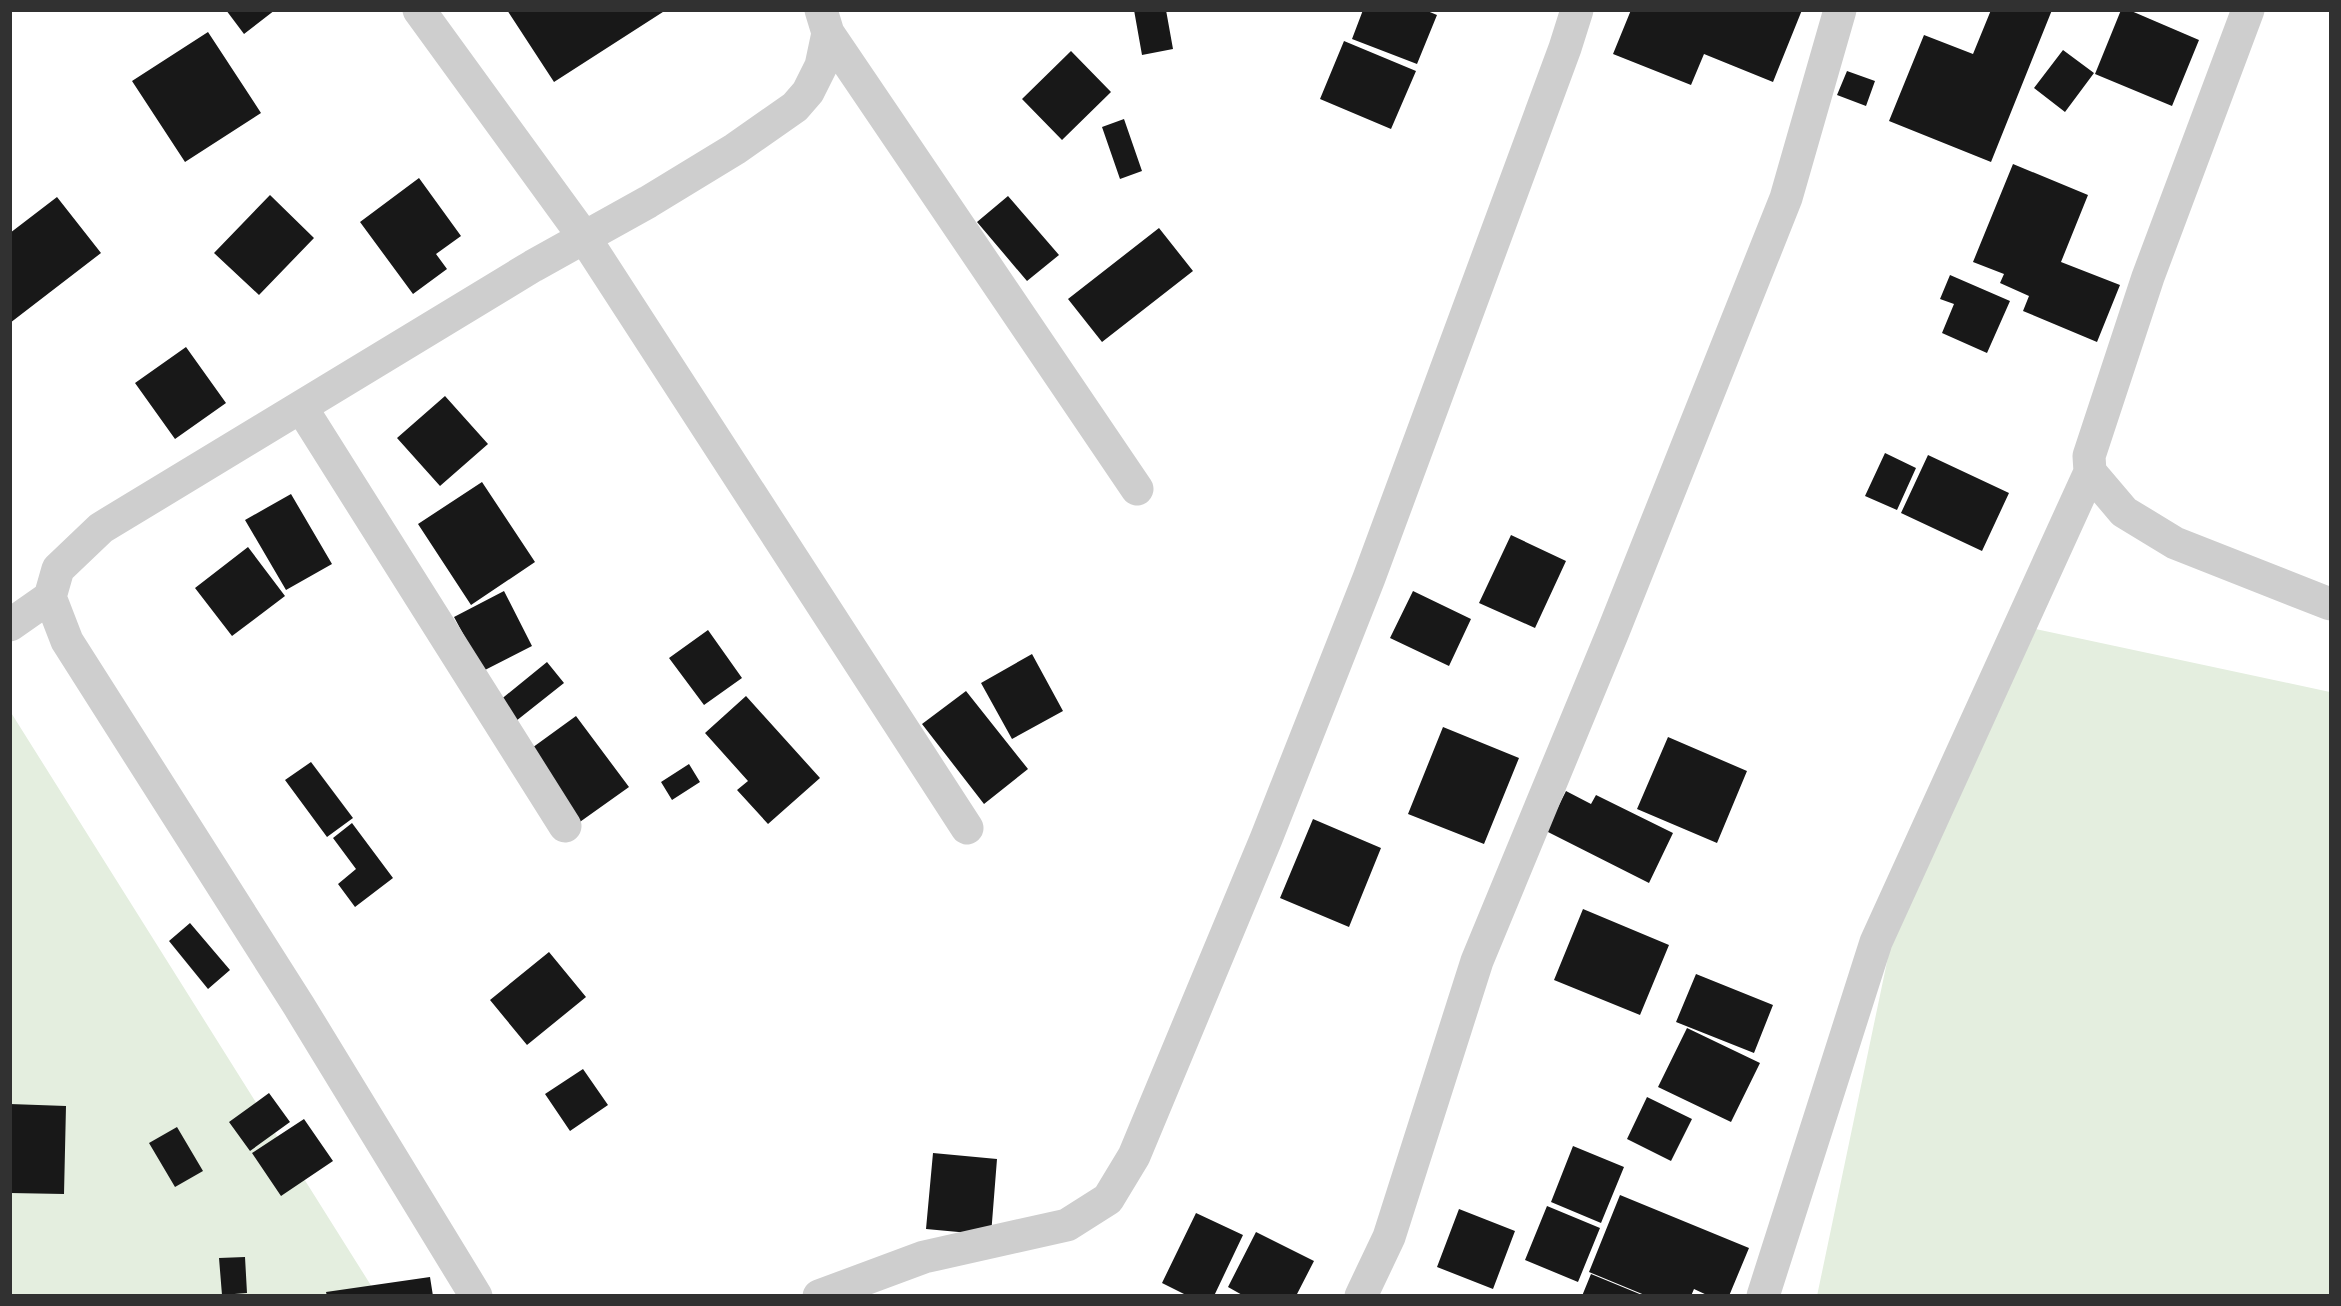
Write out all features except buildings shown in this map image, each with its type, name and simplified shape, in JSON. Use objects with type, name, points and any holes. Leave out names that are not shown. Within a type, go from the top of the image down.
[{"type":"street","points":[[419,10],[584,237],[967,828]]},
{"type":"street","points":[[819,1296],[924,1257],[1067,1224],[1108,1199],[1134,1156],[1266,839],[1369,578],[1546,101],[1577,10]]},
{"type":"street","points":[[1361,1296],[1389,1237],[1478,961],[1613,633],[1786,198],[1840,10]]},
{"type":"street","points":[[1763,1296],[1876,942],[2090,472],[2089,456],[2148,277],[2248,10]]},
{"type":"street","points":[[476,1296],[299,1006],[67,640],[50,597],[58,569],[101,528],[523,272],[706,167],[795,107],[808,92],[820,66],[824,22]]},
{"type":"street","points":[[824,22],[1137,489]]},
{"type":"street","points":[[301,406],[565,826]]},
{"type":"street","points":[[2090,472],[2124,512],[2175,543],[2331,604]]},
{"type":"street","points":[[10,625],[50,597]]},
{"type":"green space","points":[[2031,628],[2330,692],[2330,1295],[1817,1296],[1901,895]]},
{"type":"green space","points":[[10,711],[377,1295],[11,1295]]}]
